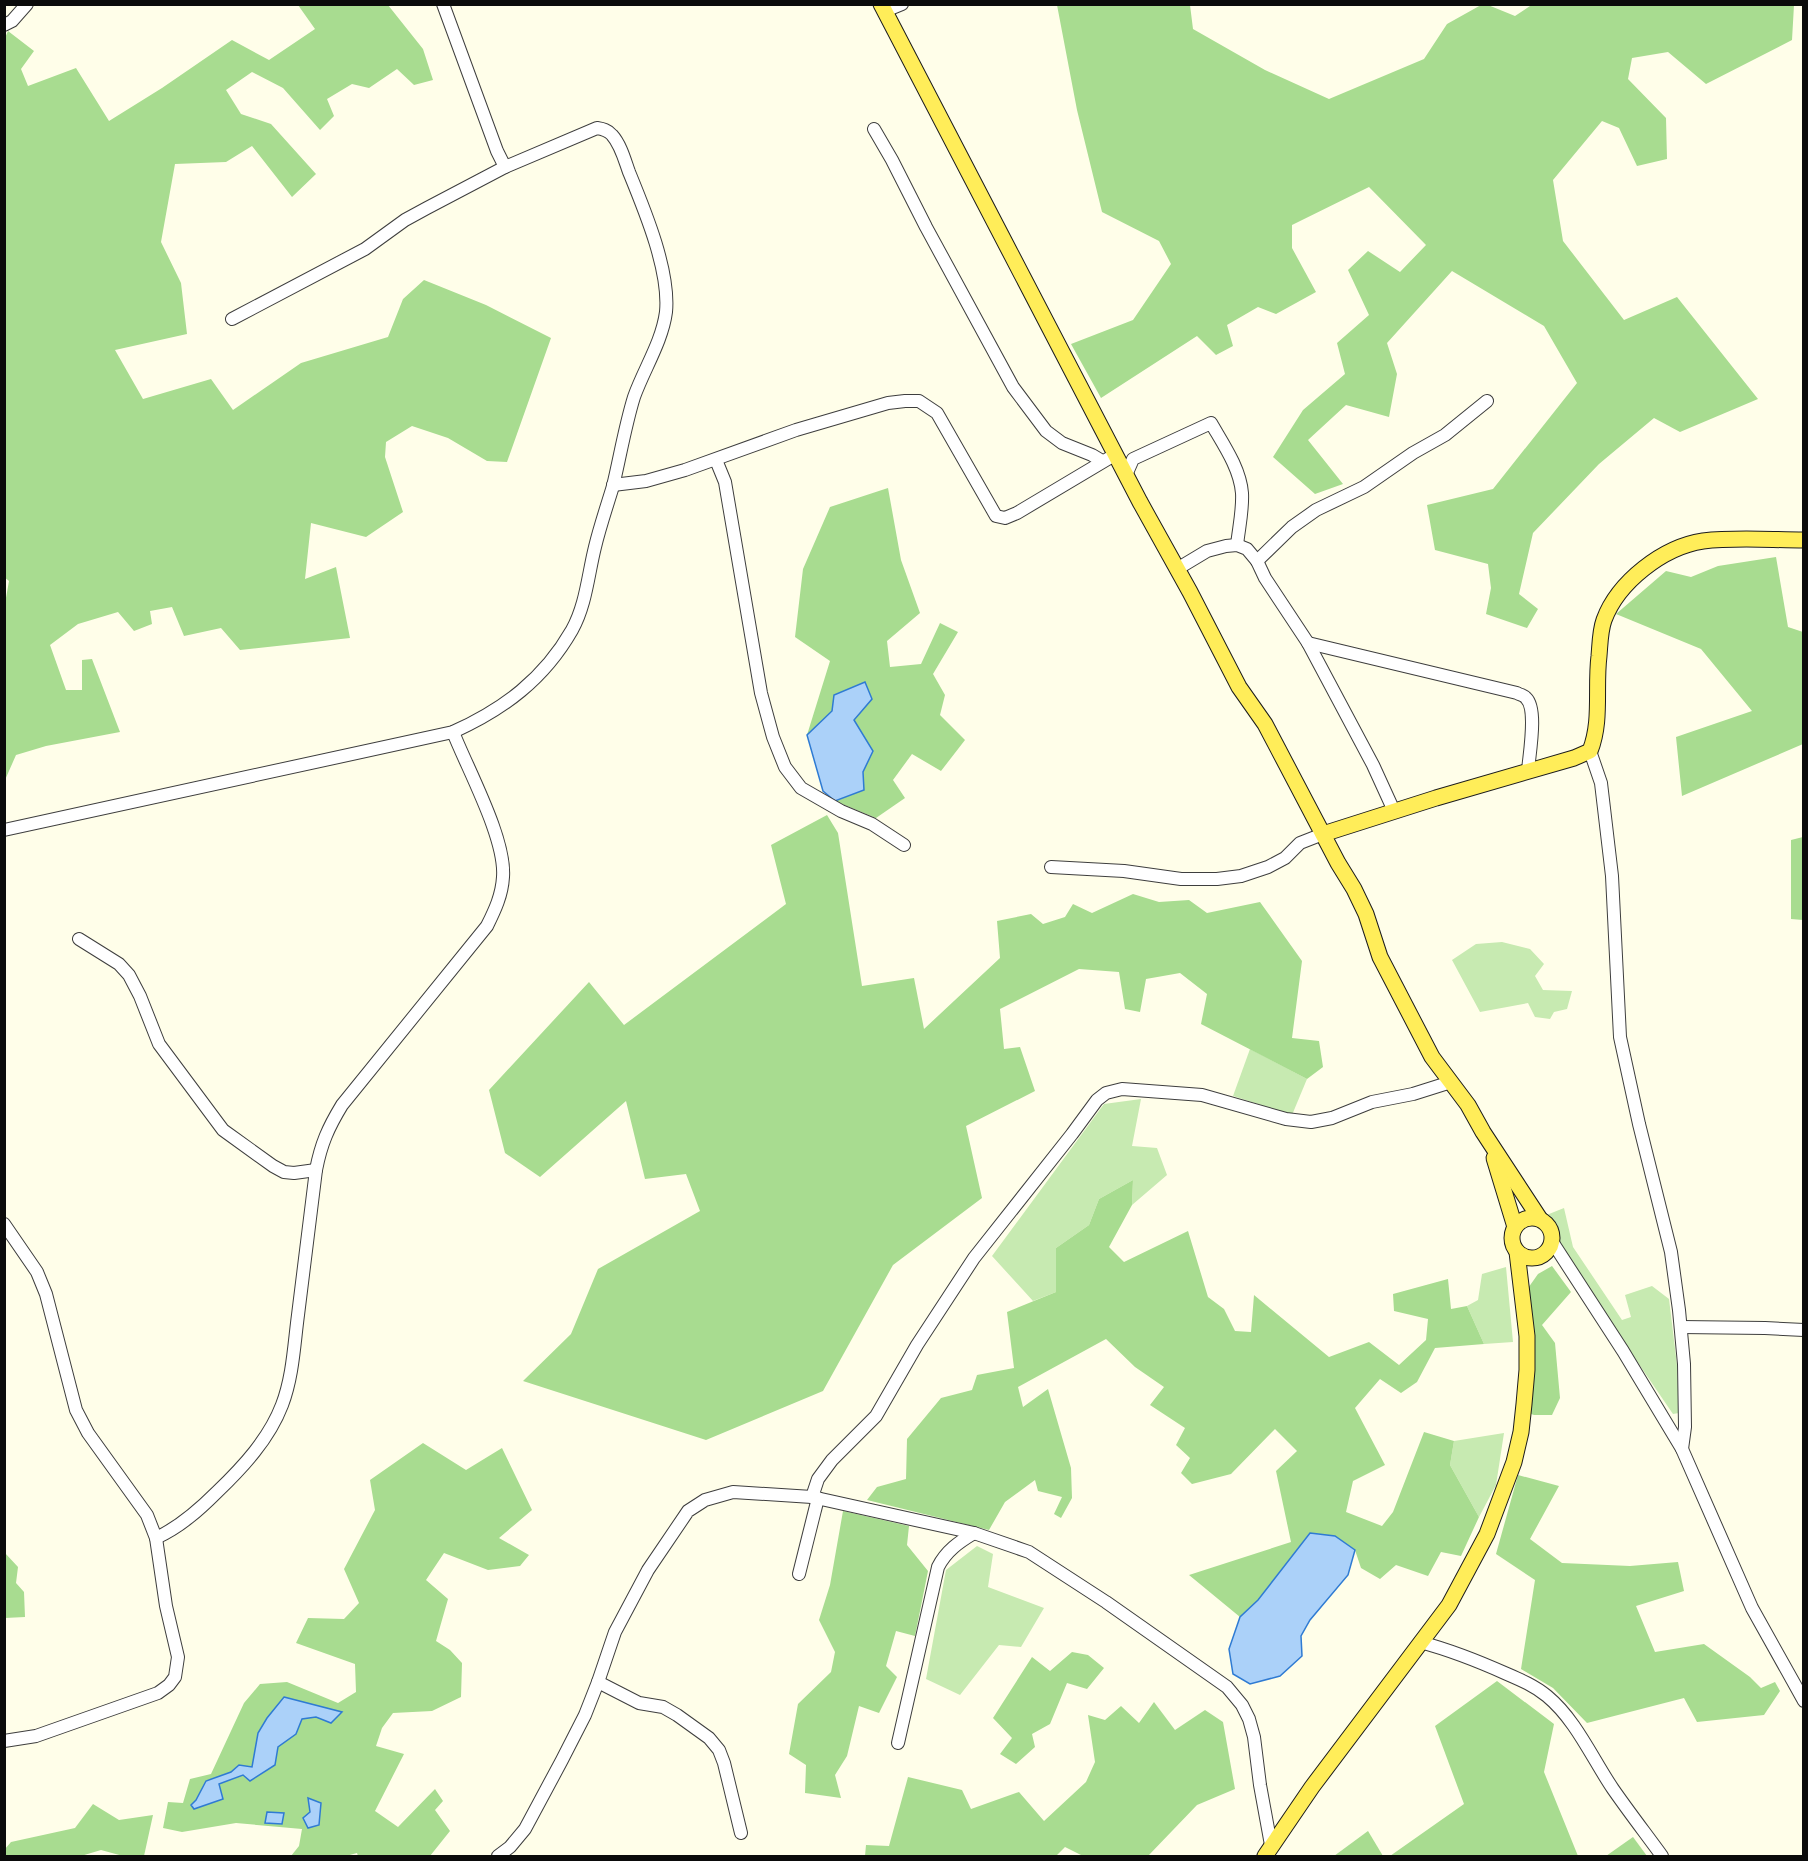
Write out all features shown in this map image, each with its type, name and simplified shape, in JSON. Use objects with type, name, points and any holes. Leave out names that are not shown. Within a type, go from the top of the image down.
[{"type":"main road","points":[[883,8],[1109,458],[1126,475],[1239,687],[1265,724],[1366,914],[1380,957],[1432,1057],[1468,1105],[1489,1141],[1552,1234],[1552,1243],[1548,1252],[1541,1257],[1525,1257],[1517,1252]]},
{"type":"main road","points":[[1323,834],[1574,758],[1590,751],[1595,739],[1598,660],[1603,621],[1623,586],[1661,556],[1701,542],[1803,540]]},
{"type":"main road","points":[[1489,1141],[1515,1227]]},
{"type":"main road","points":[[1268,1851],[1449,1605],[1487,1534],[1514,1462],[1521,1432],[1527,1370],[1527,1336],[1517,1252],[1512,1235],[1515,1227],[1522,1220],[1540,1219]]},
{"type":"street","points":[[4,25],[12,21],[27,4]]},
{"type":"street","points":[[443,4],[505,167]]},
{"type":"street","points":[[883,8],[902,4]]},
{"type":"street","points":[[4,830],[453,732],[477,722],[523,691],[546,666],[573,628],[581,608],[634,397],[658,339],[666,312],[664,280],[649,221],[621,151],[608,130],[597,128],[505,167],[405,220],[365,249],[232,319]]},
{"type":"street","points":[[874,129],[1013,387],[1046,431],[1062,443],[1109,458]]},
{"type":"street","points":[[613,485],[646,481],[716,460],[796,430],[905,400],[919,401],[937,413],[996,516],[1005,518],[1017,513],[1109,458]]},
{"type":"street","points":[[1257,561],[1292,527],[1316,510],[1364,488],[1413,453],[1445,435],[1487,401]]},
{"type":"street","points":[[1126,475],[1133,459],[1211,423],[1239,476],[1242,509],[1237,545]]},
{"type":"street","points":[[716,460],[725,482],[761,693],[773,737],[785,767],[801,788],[841,811],[872,824],[904,846]]},
{"type":"street","points":[[1177,569],[1207,551],[1237,545],[1247,549],[1257,561],[1265,579],[1308,643],[1373,765],[1394,811]]},
{"type":"street","points":[[1308,643],[1517,693],[1526,698],[1531,705],[1532,720],[1528,771]]},
{"type":"street","points":[[156,1538],[180,1525],[200,1509],[264,1440],[282,1405],[291,1371],[316,1170],[321,1144],[328,1127],[342,1105],[487,926],[496,907],[503,875],[498,844],[453,732]]},
{"type":"street","points":[[1590,751],[1601,783],[1612,876],[1620,1037],[1671,1252],[1681,1327],[1685,1385],[1685,1427],[1682,1449]]},
{"type":"street","points":[[1051,867],[1124,871],[1181,879],[1218,879],[1241,876],[1268,867],[1285,858],[1300,843],[1323,834]]},
{"type":"street","points":[[79,939],[119,964],[129,975],[159,1044],[224,1130],[284,1172],[316,1170]]},
{"type":"street","points":[[799,1574],[818,1479],[832,1460],[876,1416],[917,1345],[974,1258],[1097,1100],[1106,1093],[1122,1089],[1202,1095],[1287,1119],[1311,1122],[1332,1118],[1372,1102],[1413,1094],[1451,1082]]},
{"type":"street","points":[[4,1224],[36,1272],[46,1294],[76,1410],[88,1433],[147,1515],[156,1538],[166,1606],[178,1657],[175,1677],[169,1685],[158,1692],[36,1736],[4,1741]]},
{"type":"street","points":[[1552,1243],[1623,1351],[1682,1449],[1752,1608],[1803,1701]]},
{"type":"street","points":[[1681,1327],[1803,1330]]},
{"type":"street","points":[[498,1857],[510,1848],[525,1829],[585,1715],[615,1632],[648,1570],[688,1511],[705,1500],[732,1492],[815,1498],[974,1533],[1029,1552],[1106,1602],[1227,1687],[1242,1705],[1254,1737],[1268,1851]]},
{"type":"street","points":[[898,1743],[938,1567],[943,1556],[974,1533]]},
{"type":"street","points":[[1420,1642],[1482,1663],[1528,1683],[1546,1694],[1574,1727],[1613,1789],[1662,1857]]},
{"type":"street","points":[[598,1682],[639,1703],[663,1707],[709,1738],[719,1750],[724,1763],[741,1833]]},
{"type":"green space","points":[[1533,4],[1794,5],[1792,40],[1706,84],[1668,52],[1632,58],[1628,79],[1666,118],[1667,159],[1637,166],[1619,128],[1602,121],[1553,180],[1563,241],[1624,320],[1677,297],[1758,399],[1680,432],[1654,418],[1599,464],[1533,533],[1519,594],[1538,609],[1527,628],[1486,614],[1491,588],[1488,564],[1435,550],[1427,505],[1493,489],[1577,383],[1544,326],[1452,271],[1387,343],[1397,374],[1389,417],[1346,405],[1308,440],[1343,484],[1315,494],[1273,457],[1303,410],[1345,374],[1337,343],[1369,315],[1348,270],[1368,251],[1400,272],[1426,245],[1369,187],[1292,225],[1292,248],[1316,292],[1276,314],[1258,307],[1227,325],[1233,346],[1216,355],[1197,336],[1101,398],[1071,344],[1133,320],[1171,264],[1159,241],[1102,212],[1077,110],[1057,5],[1190,5],[1193,29],[1265,70],[1329,99],[1424,59],[1447,24],[1481,5],[1488,5],[1515,16]]},
{"type":"green space","points":[[298,5],[388,5],[423,49],[433,80],[414,85],[397,69],[369,88],[352,84],[327,99],[334,116],[320,130],[283,88],[252,72],[226,90],[241,114],[271,124],[316,174],[292,197],[252,146],[226,162],[175,164],[161,242],[181,283],[187,334],[115,350],[143,399],[211,379],[233,410],[301,363],[388,337],[403,299],[424,280],[486,305],[551,338],[507,462],[487,461],[448,438],[412,426],[386,442],[385,457],[403,512],[366,537],[311,523],[305,579],[336,567],[350,638],[240,650],[221,628],[184,636],[172,607],[150,611],[152,624],[134,631],[118,612],[78,624],[50,645],[66,690],[82,690],[82,660],[92,659],[120,732],[46,746],[16,755],[5,780],[4,609],[9,581],[4,577],[4,40],[8,31],[34,51],[21,69],[28,86],[76,68],[109,121],[232,40],[269,60],[315,29]]},
{"type":"green space","points":[[888,488],[901,560],[920,613],[887,641],[890,667],[921,664],[940,623],[958,632],[933,674],[945,695],[940,715],[965,740],[941,771],[912,754],[893,780],[905,798],[876,818],[835,801],[863,790],[863,772],[872,751],[854,720],[832,711],[807,735],[830,661],[795,637],[803,569],[830,507]]},
{"type":"green space","points":[[1776,557],[1788,627],[1803,632],[1803,744],[1682,796],[1676,737],[1752,711],[1701,649],[1616,614],[1666,571],[1691,577],[1718,566]]},
{"type":"green space","points":[[827,815],[838,833],[862,986],[914,978],[924,1029],[1000,958],[997,921],[1031,914],[1043,924],[1065,917],[1073,904],[1092,913],[1133,894],[1159,902],[1189,900],[1207,913],[1260,902],[1302,961],[1292,1038],[1319,1041],[1323,1067],[1307,1079],[1201,1024],[1207,994],[1180,973],[1146,979],[1140,1012],[1125,1009],[1119,972],[1079,969],[1000,1009],[1004,1049],[1020,1047],[1035,1091],[966,1126],[982,1198],[893,1265],[823,1391],[706,1440],[523,1381],[571,1334],[598,1269],[700,1211],[686,1174],[645,1179],[626,1101],[540,1177],[505,1153],[489,1090],[589,982],[624,1025],[786,904],[771,845]]},
{"type":"green space","points":[[1803,837],[1803,920],[1791,919],[1791,840]]},
{"type":"green space","points":[[1502,942],[1530,949],[1544,964],[1535,976],[1543,990],[1572,991],[1567,1009],[1554,1012],[1550,1019],[1535,1017],[1528,1003],[1480,1012],[1452,960],[1476,944]]},
{"type":"green space","points":[[1250,1049],[1307,1079],[1292,1115],[1233,1096]]},
{"type":"green space","points":[[1141,1099],[1132,1146],[1157,1148],[1167,1175],[1132,1205],[1133,1180],[1099,1199],[1089,1225],[1056,1248],[1056,1292],[1033,1301],[992,1256],[1104,1104]]},
{"type":"green space","points":[[1133,1180],[1132,1205],[1109,1247],[1124,1262],[1188,1231],[1208,1297],[1224,1309],[1235,1331],[1251,1332],[1254,1295],[1329,1357],[1369,1342],[1399,1365],[1426,1340],[1428,1319],[1394,1311],[1393,1294],[1448,1279],[1451,1309],[1467,1306],[1484,1344],[1435,1348],[1417,1382],[1401,1393],[1380,1379],[1355,1408],[1385,1465],[1353,1481],[1346,1512],[1382,1526],[1393,1512],[1424,1432],[1454,1441],[1450,1465],[1479,1517],[1461,1556],[1441,1552],[1428,1576],[1396,1565],[1380,1579],[1361,1568],[1355,1550],[1336,1537],[1310,1533],[1258,1600],[1240,1617],[1189,1575],[1291,1542],[1276,1471],[1297,1451],[1275,1429],[1231,1474],[1192,1484],[1181,1473],[1190,1458],[1176,1445],[1185,1428],[1150,1405],[1164,1387],[1135,1367],[1106,1339],[1018,1387],[1023,1407],[1048,1389],[1071,1468],[1072,1498],[1061,1518],[1054,1514],[1062,1497],[1038,1491],[1035,1480],[1005,1502],[989,1530],[867,1500],[877,1487],[906,1479],[907,1439],[941,1398],[972,1390],[977,1375],[1014,1368],[1007,1312],[1056,1292],[1056,1248],[1089,1225],[1099,1199]]},
{"type":"green space","points":[[1564,1208],[1573,1247],[1622,1320],[1631,1317],[1625,1295],[1652,1286],[1669,1299],[1677,1365],[1679,1413],[1673,1414],[1539,1218]]},
{"type":"green space","points":[[1552,1266],[1571,1292],[1542,1325],[1555,1343],[1560,1398],[1552,1415],[1534,1415],[1528,1413],[1526,1291],[1538,1274]]},
{"type":"green space","points":[[1506,1267],[1513,1342],[1484,1344],[1467,1306],[1478,1300],[1482,1274]]},
{"type":"green space","points":[[1504,1433],[1496,1485],[1479,1517],[1450,1465],[1454,1441]]},
{"type":"green space","points":[[423,1443],[466,1470],[502,1448],[532,1510],[499,1538],[529,1555],[520,1566],[488,1570],[444,1553],[426,1580],[448,1599],[436,1641],[450,1650],[462,1663],[461,1697],[432,1711],[393,1713],[382,1728],[376,1746],[404,1754],[375,1811],[398,1827],[435,1789],[443,1801],[435,1810],[450,1831],[430,1856],[358,1856],[357,1853],[346,1856],[291,1856],[299,1846],[302,1829],[236,1823],[182,1832],[163,1828],[168,1802],[183,1803],[190,1779],[211,1774],[244,1703],[260,1684],[287,1682],[338,1703],[356,1692],[355,1664],[296,1643],[308,1618],[344,1619],[359,1603],[344,1569],[375,1510],[370,1480]]},
{"type":"green space","points":[[1518,1475],[1559,1486],[1530,1539],[1562,1563],[1630,1566],[1678,1562],[1684,1591],[1636,1606],[1655,1652],[1704,1644],[1750,1677],[1761,1688],[1775,1682],[1780,1691],[1764,1715],[1697,1722],[1684,1698],[1587,1723],[1553,1688],[1521,1669],[1535,1580],[1496,1554]]},
{"type":"green space","points":[[843,1511],[909,1526],[907,1545],[928,1571],[915,1636],[896,1631],[886,1666],[897,1677],[879,1713],[859,1706],[847,1756],[835,1775],[841,1798],[805,1793],[806,1765],[789,1754],[798,1704],[831,1672],[835,1652],[819,1620],[830,1585]]},
{"type":"green space","points":[[977,1546],[993,1554],[988,1587],[1044,1608],[1021,1647],[999,1645],[960,1695],[926,1679],[946,1570]]},
{"type":"green space","points":[[5,1553],[18,1567],[16,1583],[24,1592],[25,1617],[5,1618]]},
{"type":"green space","points":[[1072,1652],[1088,1655],[1104,1668],[1087,1689],[1067,1683],[1050,1724],[1032,1734],[1035,1747],[1016,1764],[1000,1754],[1012,1738],[993,1718],[1032,1657],[1050,1671]]},
{"type":"green space","points":[[1497,1681],[1554,1724],[1544,1772],[1578,1856],[1390,1856],[1464,1804],[1435,1726]]},
{"type":"green space","points":[[1154,1702],[1175,1730],[1205,1710],[1223,1722],[1235,1789],[1197,1805],[1148,1856],[1083,1856],[1065,1847],[1056,1856],[865,1856],[866,1845],[889,1846],[908,1777],[962,1790],[971,1809],[1019,1792],[1044,1821],[1086,1782],[1095,1762],[1088,1715],[1105,1720],[1121,1706],[1139,1723]]},
{"type":"green space","points":[[93,1804],[119,1820],[153,1815],[144,1856],[123,1856],[101,1850],[81,1856],[5,1856],[5,1849],[11,1842],[75,1828]]},
{"type":"green space","points":[[1368,1831],[1383,1856],[1334,1856]]},
{"type":"green space","points":[[1633,1837],[1647,1856],[1606,1856]]},
{"type":"water","points":[[865,682],[872,699],[854,720],[873,751],[863,772],[864,790],[835,801],[823,791],[807,735],[832,711],[834,695]]},
{"type":"water","points":[[1310,1533],[1335,1536],[1355,1550],[1348,1575],[1310,1620],[1301,1636],[1302,1656],[1280,1676],[1250,1684],[1233,1674],[1229,1649],[1240,1617],[1258,1600]]},
{"type":"water","points":[[284,1697],[342,1712],[331,1723],[316,1717],[302,1719],[296,1734],[278,1747],[275,1765],[250,1781],[243,1775],[219,1784],[223,1799],[194,1809],[191,1805],[206,1781],[231,1772],[239,1765],[252,1767],[258,1733]]},
{"type":"water","points":[[308,1798],[321,1803],[319,1825],[308,1828],[303,1818],[310,1812]]},
{"type":"water","points":[[267,1812],[284,1813],[282,1824],[265,1823]]}]
